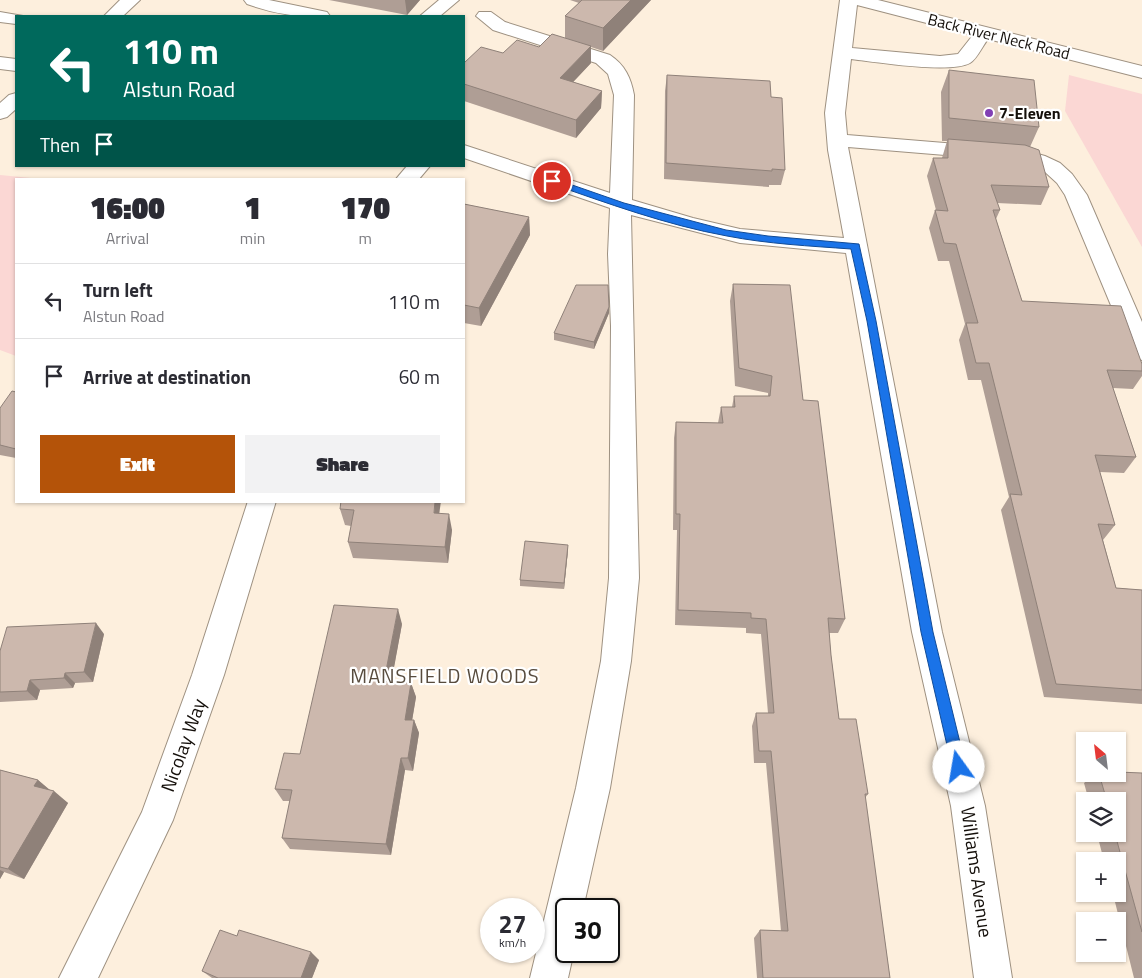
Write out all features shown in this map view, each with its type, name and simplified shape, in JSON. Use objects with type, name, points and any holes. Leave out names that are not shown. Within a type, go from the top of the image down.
[{"type":"street","points":[[114,15],[131,0]]},
{"type":"street","points":[[253,0],[274,8],[315,15]]},
{"type":"street","points":[[430,15],[450,0]]},
{"type":"street","name":"Williams Avenue","points":[[849,0],[835,112],[838,140],[927,632],[968,806],[992,978]]},
{"type":"street","name":"Back River Neck Road","points":[[857,0],[1142,72]]},
{"type":"street","points":[[482,13],[499,26],[603,59],[613,65],[620,76],[624,94],[621,205],[624,578],[616,661],[595,778],[549,978]]},
{"type":"street","points":[[0,18],[15,19]]},
{"type":"street","points":[[842,53],[940,62],[964,59],[984,32]]},
{"type":"street","points":[[0,63],[15,65]]},
{"type":"street","points":[[0,112],[15,100]]},
{"type":"street","points":[[838,140],[1019,155],[1040,161],[1055,169],[1067,179],[1076,195],[1142,351]]},
{"type":"street","points":[[465,151],[621,205],[726,233],[768,239],[856,246]]},
{"type":"street","points":[[407,178],[419,167]]},
{"type":"street","name":"Nicolay Way","points":[[78,978],[156,820],[208,675],[261,503]]},
{"type":"shaded area","points":[[1069,75],[1142,94],[1142,247],[1065,111]]},
{"type":"shaded area","points":[[0,175],[31,178],[15,178],[15,356],[0,350]]},
{"type":"building","points":[[582,0],[631,0],[603,28],[565,16]]},
{"type":"building","points":[[552,34],[591,46],[560,78],[602,91],[576,120],[465,84],[465,62],[481,47],[503,53],[517,40],[539,47]]},
{"type":"building","points":[[949,70],[1034,80],[1039,127],[949,118]]},
{"type":"building","points":[[667,75],[770,81],[771,97],[782,98],[785,170],[772,169],[772,171],[666,163]]},
{"type":"building","points":[[948,139],[1025,145],[1039,150],[1049,187],[991,185],[1000,210],[993,210],[1022,301],[1121,306],[1142,364],[1142,371],[1107,370],[1136,457],[1095,455],[1115,525],[1098,524],[1116,588],[1142,590],[1142,690],[1056,684],[1010,494],[1022,495],[989,363],[976,363],[966,323],[978,323],[956,244],[944,243],[935,210],[948,211],[933,158],[948,158]]},
{"type":"building","points":[[465,204],[529,217],[479,308],[465,305]]},
{"type":"building","points":[[733,284],[790,285],[803,400],[818,401],[845,619],[828,618],[831,655],[839,719],[856,719],[868,794],[865,794],[890,978],[763,978],[760,930],[788,931],[771,751],[759,751],[756,713],[774,713],[766,619],[751,618],[751,613],[678,610],[680,514],[676,514],[676,422],[723,423],[721,407],[735,407],[734,396],[770,396],[772,376],[739,368]]},
{"type":"building","points":[[576,285],[608,285],[609,307],[594,342],[554,333]]},
{"type":"building","points":[[12,391],[15,392],[15,449],[0,445],[0,408]]},
{"type":"building","points":[[341,503],[435,503],[434,513],[449,514],[445,547],[348,542],[354,510],[340,509]]},
{"type":"building","points":[[525,541],[568,545],[564,583],[520,580]]},
{"type":"building","points":[[334,605],[398,609],[384,681],[411,683],[405,720],[414,720],[408,758],[401,758],[386,844],[282,838],[292,790],[275,789],[284,753],[300,754]]},
{"type":"building","points":[[96,623],[84,672],[65,673],[64,678],[30,680],[27,691],[0,692],[0,651],[7,627]]},
{"type":"building","points":[[0,770],[38,780],[34,786],[54,791],[8,869],[0,867]]},
{"type":"building","points":[[1126,772],[1142,773],[1142,932],[1126,874],[1126,852],[1120,852],[1117,842],[1126,842],[1126,792],[1104,792],[1101,782],[1126,782]]},
{"type":"building","points":[[220,930],[237,936],[239,930],[311,952],[301,978],[218,978],[202,971]]},
{"type":"place","name":"7-Eleven","points":[[989,113]]},
{"type":"district","name":"MANSFIELD WOODS","points":[[445,676]]},
{"type":"route","points":[[552,181],[621,205],[726,233],[768,239],[856,246],[872,321],[927,632],[959,767]]}]
